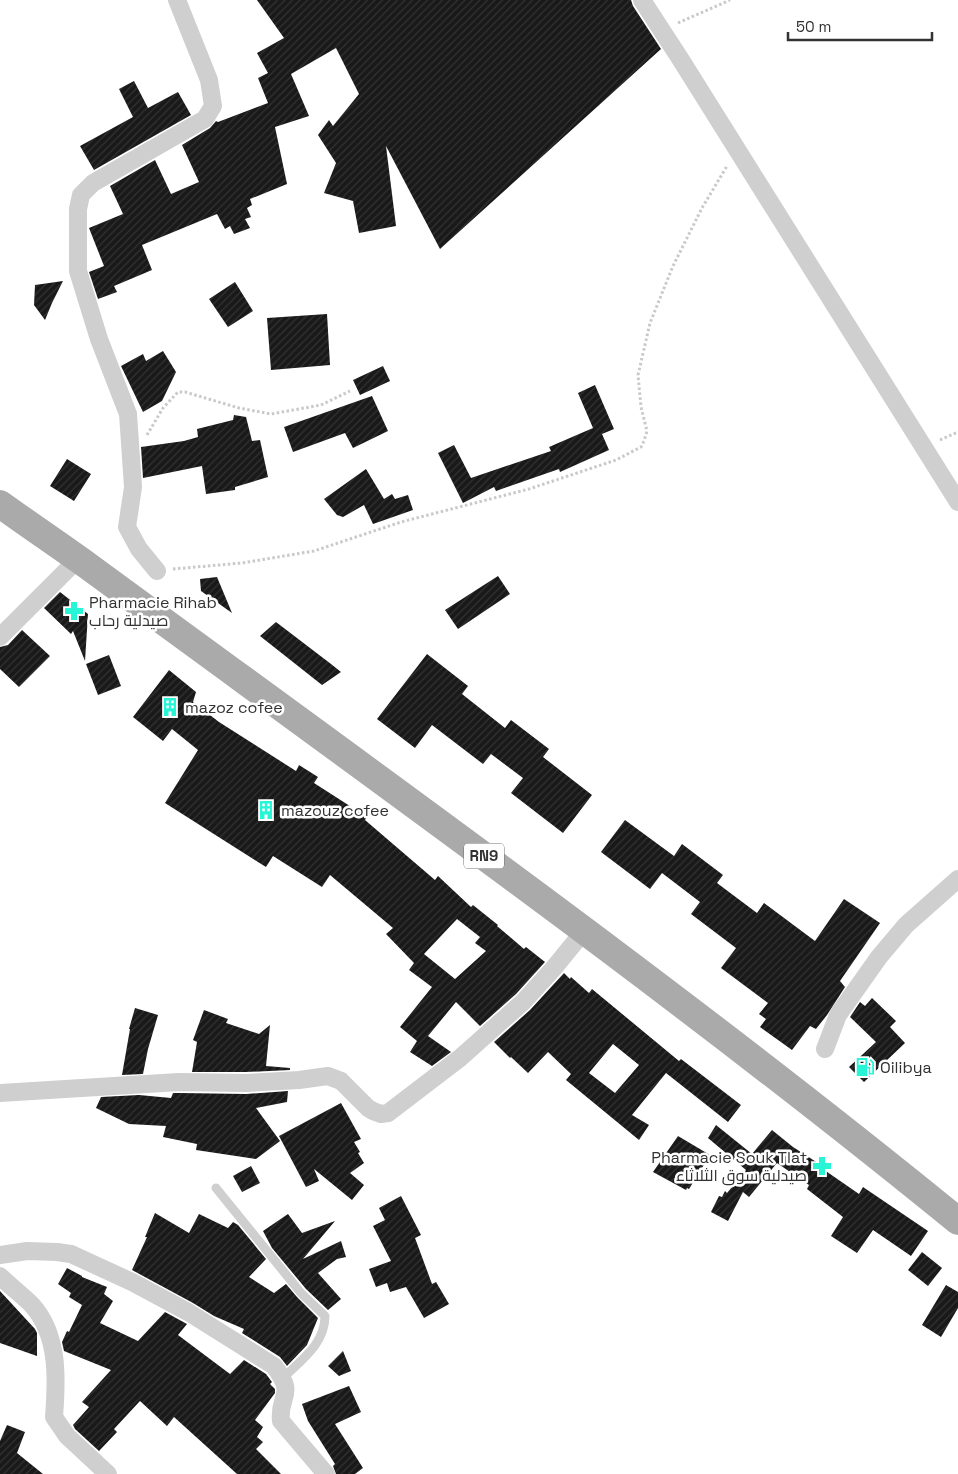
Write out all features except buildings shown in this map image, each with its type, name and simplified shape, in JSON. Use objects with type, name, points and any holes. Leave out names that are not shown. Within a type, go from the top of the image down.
[{"type":"main road","name":"RN9","points":[[0,504],[409,801],[584,931],[860,1141],[958,1221]]},
{"type":"street","points":[[156,571],[139,549],[127,527],[133,487],[128,414],[99,339],[78,271],[78,209],[81,195],[93,183],[205,119],[212,106],[209,80],[177,0]]},
{"type":"street","points":[[642,0],[958,502]]},
{"type":"street","points":[[0,637],[78,559]]},
{"type":"street","points":[[825,1049],[838,1015],[879,957],[906,925],[958,879]]},
{"type":"street","points":[[0,1092],[36,1092],[179,1082],[263,1082],[328,1076],[342,1081],[368,1108],[381,1114],[388,1113],[460,1058],[522,1002],[553,970],[584,931]]},
{"type":"street","points":[[0,1255],[27,1251],[71,1254],[132,1282],[188,1312],[274,1366],[283,1378],[286,1386],[280,1421],[326,1474]]},
{"type":"street","points":[[0,1276],[33,1306],[46,1325],[54,1349],[56,1388],[54,1417],[67,1436],[108,1474]]},
{"type":"lane","points":[[216,1188],[301,1293],[325,1316],[323,1334],[318,1342],[283,1378]]},
{"type":"path","points":[[662,30],[730,0]]},
{"type":"path","points":[[156,571],[242,563],[314,551],[401,522],[537,486],[616,460],[641,447],[647,431],[638,375],[650,323],[673,266],[702,208],[738,150]]},
{"type":"path","points":[[130,439],[148,434],[163,408],[178,392],[185,392],[239,408],[271,414],[321,405],[350,391]]},
{"type":"place","name":"Pharmacie Rihab صيدلية رحاب","points":[[74,611]]},
{"type":"place","name":"mazoz cofee","points":[[170,707]]},
{"type":"place","name":"mazouz cofee","points":[[266,810]]},
{"type":"place","name":"Oilibya","points":[[865,1067]]},
{"type":"place","name":"Pharmacie Souk Tlat صيدلية سوق الثلاثاء","points":[[822,1166]]}]
